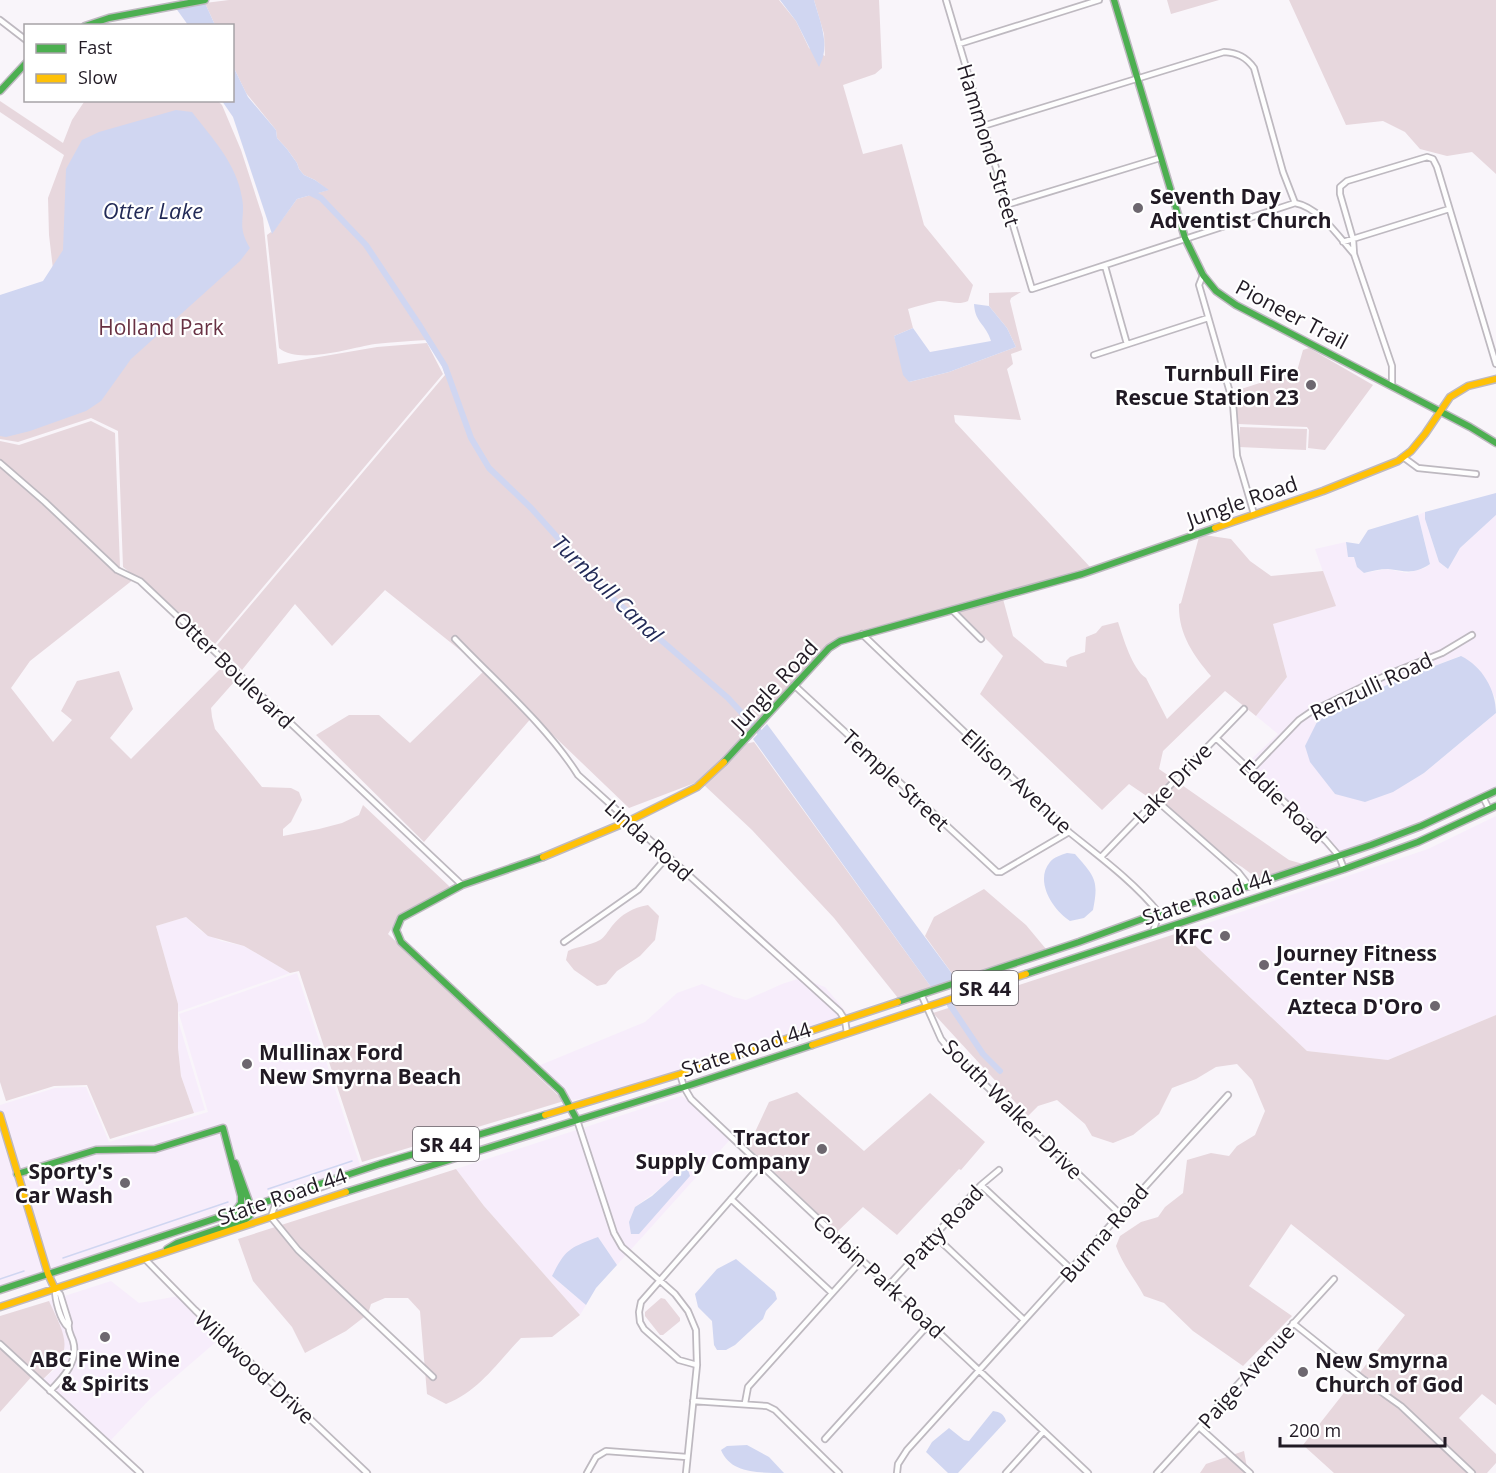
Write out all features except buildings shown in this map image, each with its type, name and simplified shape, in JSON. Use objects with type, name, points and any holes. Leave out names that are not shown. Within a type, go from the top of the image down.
[{"type":"main road","points":[[91,24],[109,18],[205,0]]},
{"type":"main road","name":"Pioneer Trail","points":[[1114,0],[1185,238],[1203,274],[1216,291],[1236,305],[1392,385],[1496,443]]},
{"type":"main road","points":[[0,91],[24,65]]},
{"type":"main road","points":[[1440,411],[1450,397],[1458,391],[1496,379]]},
{"type":"main road","name":"Jungle Road","points":[[577,1120],[561,1091],[398,937],[396,929],[401,918],[462,885],[549,855],[630,821],[698,787],[721,766],[829,648],[840,641],[1082,574],[1323,491],[1403,457],[1425,434],[1440,411]]},
{"type":"main road","name":"State Road 44","points":[[0,1290],[375,1166],[680,1074],[1079,942],[1159,913],[1339,856],[1421,826],[1496,791]]},
{"type":"main road","name":"State Road 44","points":[[0,1307],[444,1160],[684,1087],[1344,869],[1418,842],[1493,808]]},
{"type":"main road","points":[[1079,942],[1085,955]]},
{"type":"main road","points":[[0,1115],[48,1274],[55,1289]]},
{"type":"main road","points":[[17,1174],[96,1150],[155,1149],[223,1128],[241,1196],[241,1203],[235,1212]]},
{"type":"main road","points":[[148,1258],[177,1243],[245,1220],[250,1216],[251,1206],[230,1152]]},
{"type":"street","name":"Hammond Street","points":[[946,0],[1032,289],[1105,266]]},
{"type":"street","points":[[959,44],[1099,0]]},
{"type":"street","points":[[0,20],[24,38]]},
{"type":"street","points":[[983,126],[1224,52],[1240,54],[1254,68],[1283,172],[1295,203]]},
{"type":"street","points":[[1392,385],[1392,366],[1354,254],[1353,239],[1340,187],[1347,181],[1427,157],[1433,159],[1437,167],[1496,364]]},
{"type":"street","points":[[1006,205],[1160,158]]},
{"type":"street","points":[[1127,344],[1105,266],[1295,203],[1306,206],[1321,217],[1354,254]]},
{"type":"street","points":[[1343,242],[1449,209]]},
{"type":"street","points":[[1203,274],[1199,285],[1233,403],[1237,456],[1254,514]]},
{"type":"street","points":[[1094,355],[1208,318]]},
{"type":"street","points":[[1403,457],[1418,468],[1476,474]]},
{"type":"street","name":"Otter Boulevard","points":[[0,464],[45,502],[117,570],[140,581],[462,885]]},
{"type":"street","points":[[952,610],[981,639]]},
{"type":"street","name":"Ellison Avenue","points":[[861,634],[1069,832],[1150,901],[1159,913]]},
{"type":"street","name":"Renzulli Road","points":[[1251,770],[1299,720],[1312,711],[1389,674],[1442,653],[1473,635]]},
{"type":"street","name":"Linda Road","points":[[455,639],[548,735],[578,775],[834,1006],[845,1020]]},
{"type":"street","name":"Temple Street","points":[[794,685],[999,873],[1069,832]]},
{"type":"street","name":"Lake Drive","points":[[1101,857],[1244,709]]},
{"type":"street","name":"Eddie Road","points":[[1216,738],[1339,856],[1344,869]]},
{"type":"street","points":[[1483,797],[1493,808]]},
{"type":"street","points":[[1156,800],[1238,872],[1249,886]]},
{"type":"street","points":[[564,942],[638,890],[667,856]]},
{"type":"street","points":[[1153,932],[1159,913]]},
{"type":"street","name":"South Walker Drive","points":[[921,994],[941,1039],[954,1056],[1119,1214]]},
{"type":"street","points":[[845,1020],[847,1033]]},
{"type":"street","name":"Corbin Park Road","points":[[680,1074],[684,1087],[692,1099],[1088,1473]]},
{"type":"street","name":"Burma Road","points":[[897,1473],[898,1464],[907,1450],[1228,1095]]},
{"type":"street","points":[[577,1120],[614,1233],[622,1247],[675,1294],[688,1311],[696,1330],[697,1365],[686,1473]]},
{"type":"street","points":[[375,1166],[280,1202],[275,1205],[271,1217],[298,1250],[433,1377]]},
{"type":"street","points":[[697,1365],[679,1360],[644,1329],[640,1322],[641,1302],[658,1280],[761,1166]]},
{"type":"street","name":"Patty Road","points":[[889,1285],[981,1185],[999,1170]]},
{"type":"street","points":[[981,1185],[1071,1269]]},
{"type":"street","points":[[731,1199],[832,1293]]},
{"type":"street","points":[[935,1236],[1024,1320]]},
{"type":"street","name":"Wildwood Drive","points":[[148,1258],[195,1310],[367,1473]]},
{"type":"street","points":[[745,1403],[748,1387],[862,1260]]},
{"type":"street","name":"Paige Avenue","points":[[1157,1473],[1334,1279]]},
{"type":"street","points":[[51,1391],[72,1361],[74,1344],[68,1327],[64,1324],[55,1289]]},
{"type":"street","points":[[825,1439],[930,1323]]},
{"type":"street","points":[[1293,1323],[1401,1406],[1472,1473]]},
{"type":"street","points":[[0,1344],[140,1473]]},
{"type":"street","points":[[693,1401],[767,1406],[775,1410],[839,1473]]},
{"type":"street","points":[[1199,1427],[1250,1473]]},
{"type":"street","points":[[1006,1473],[1043,1432]]},
{"type":"street","points":[[587,1473],[596,1457],[606,1451],[687,1457]]},
{"type":"shaded area","points":[[1425,512],[1425,519],[1439,562],[1448,569],[1460,548],[1496,515],[1496,699],[1479,669],[1460,656],[1400,679],[1335,709],[1327,783],[1335,794],[1410,781],[1424,773],[1496,713],[1496,787],[1439,814],[1332,855],[1310,829],[1253,773],[1301,722],[1314,714],[1391,677],[1443,656],[1476,636],[1473,631],[1440,650],[1388,671],[1311,708],[1297,717],[1249,769],[1245,765],[1278,734],[1256,716],[1287,677],[1273,624],[1335,606],[1315,549],[1346,542],[1346,546],[1364,573],[1387,569],[1407,573],[1425,568],[1430,564],[1418,515]]},
{"type":"shaded area","points":[[1496,816],[1496,1015],[1388,1060],[1307,1051],[1181,932],[1428,849]]},
{"type":"shaded area","points":[[186,917],[201,931],[221,941],[244,946],[290,973],[178,1012],[178,1004],[156,926]]},
{"type":"shaded area","points":[[297,973],[362,1171],[0,1290],[0,1105],[55,1088],[86,1087],[109,1142],[208,1112],[179,1014]]},
{"type":"shaded area","points":[[801,978],[825,987],[848,1014],[596,1097],[572,1100],[538,1066],[645,1022],[677,993],[702,984],[746,1000]]},
{"type":"shaded area","points":[[177,1017],[205,1110],[194,1113],[181,1076]]},
{"type":"shaded area","points":[[681,1096],[699,1105],[735,1134],[617,1265],[598,1237],[552,1276],[586,1305],[580,1315],[484,1206],[456,1169]],"holes":[[[670,1181],[629,1222],[635,1207]]]},
{"type":"shaded area","points":[[111,1281],[139,1303],[179,1296],[217,1341],[151,1398],[110,1441],[41,1381],[58,1367],[59,1322],[49,1301]]},
{"type":"green space","points":[[229,0],[779,0],[796,21],[809,48],[825,56],[824,34],[814,0],[879,0],[882,68],[875,74],[843,85],[863,154],[902,144],[924,225],[973,285],[968,301],[960,303],[938,301],[908,309],[913,328],[894,336],[909,382],[949,372],[1016,347],[1007,328],[989,306],[989,293],[1021,292],[1010,301],[1022,350],[1011,354],[1013,364],[1007,369],[1021,420],[954,415],[955,422],[1091,568],[839,638],[827,646],[700,781],[629,808],[533,716],[424,842],[316,735],[349,715],[379,715],[410,743],[485,670],[385,590],[332,646],[295,604],[242,670],[217,645],[445,375],[440,360],[427,340],[375,344],[312,355],[288,353],[279,348],[267,235],[272,233],[297,199],[328,190],[304,175],[277,138],[276,130],[246,93],[234,68],[234,24],[215,24],[205,3]]},
{"type":"green space","points":[[1167,0],[1219,0],[1171,14]]},
{"type":"green space","points":[[1289,0],[1496,0],[1496,174],[1472,152],[1447,156],[1420,149],[1405,132],[1383,121],[1346,125]]},
{"type":"green space","name":"Holland Park","points":[[0,101],[63,143],[72,120],[84,102],[219,102],[241,150],[263,218],[278,364],[377,347],[427,343],[443,374],[215,644],[123,567],[118,431],[91,418],[18,442],[0,439],[0,307],[55,286],[49,235],[48,198],[64,155],[0,112]]},
{"type":"green space","points":[[1309,348],[1373,385],[1325,450],[1308,448],[1309,430],[1307,427],[1238,424],[1232,392],[1297,371],[1303,350]]},
{"type":"green space","points":[[91,421],[115,433],[120,567],[134,579],[30,661],[11,688],[53,742],[72,720],[61,711],[77,681],[119,671],[133,709],[110,738],[131,759],[221,668],[234,682],[211,708],[215,729],[262,787],[291,788],[299,792],[302,800],[291,822],[283,829],[283,836],[342,823],[359,815],[363,805],[449,886],[449,889],[400,915],[388,934],[564,1101],[362,1162],[299,971],[290,973],[244,946],[208,936],[186,917],[156,926],[178,1004],[178,1048],[181,1076],[194,1113],[110,1139],[87,1085],[54,1086],[6,1101],[0,1082],[0,441],[19,445]]},
{"type":"green space","points":[[1240,427],[1307,429],[1306,450],[1239,447]]},
{"type":"green space","points":[[1204,535],[1231,539],[1250,561],[1271,576],[1323,571],[1336,606],[1273,624],[1287,677],[1256,716],[1225,691],[1163,751],[1159,769],[1289,860],[1303,864],[1258,879],[1193,838],[1167,810],[1129,784],[1102,810],[980,694],[1003,656],[958,611],[1003,599],[1013,636],[1045,663],[1067,667],[1066,661],[1070,657],[1085,652],[1086,637],[1096,633],[1102,626],[1118,622],[1136,668],[1146,678],[1167,719],[1211,676],[1188,643],[1179,615],[1179,604],[1199,537]]},
{"type":"green space","points":[[754,742],[931,987],[898,998],[834,918],[752,830],[704,785],[744,744]]},
{"type":"green space","points":[[984,889],[1026,925],[1046,949],[956,979],[925,936],[934,917]]},
{"type":"green space","points":[[648,905],[659,916],[655,940],[640,956],[617,971],[606,984],[597,986],[574,970],[566,960],[568,951],[600,940],[624,915]]},
{"type":"green space","points":[[1181,932],[1307,1051],[1388,1060],[1496,1015],[1496,1405],[1482,1394],[1459,1418],[1496,1454],[1496,1463],[1487,1473],[1334,1473],[1303,1445],[1405,1315],[1291,1224],[1249,1286],[1292,1316],[1243,1366],[1193,1331],[1164,1303],[1144,1296],[1125,1265],[1116,1246],[1120,1236],[1141,1222],[1158,1217],[1165,1207],[1183,1193],[1187,1160],[1211,1153],[1229,1156],[1237,1146],[1255,1135],[1265,1111],[1252,1080],[1237,1064],[1216,1067],[1196,1079],[1172,1088],[1159,1114],[1133,1135],[1113,1143],[1092,1136],[1085,1124],[1057,1100],[1038,1106],[1028,1116],[933,1013]]},
{"type":"green space","points":[[797,1092],[864,1151],[930,1093],[985,1142],[961,1170],[959,1169],[897,1235],[863,1207],[837,1232],[748,1147],[769,1102]]},
{"type":"green space","points":[[456,1169],[484,1206],[580,1315],[552,1337],[521,1338],[478,1384],[446,1404],[427,1394],[420,1311],[408,1298],[385,1298],[371,1304],[368,1314],[346,1331],[305,1353],[292,1327],[253,1281],[238,1239]]},
{"type":"green space","points":[[661,1298],[665,1299],[680,1318],[680,1321],[663,1335],[660,1335],[645,1316],[645,1312]]},
{"type":"green space","points":[[49,1301],[63,1335],[63,1352],[59,1361],[41,1381],[34,1374],[0,1412],[0,1316]]},
{"type":"green space","points":[[1244,1451],[1248,1473],[1200,1473],[1206,1464]]},
{"type":"water","points":[[780,0],[814,0],[824,42],[819,67],[796,21]]},
{"type":"water","points":[[205,3],[215,24],[187,24],[175,7]]},
{"type":"water","points":[[234,68],[248,97],[276,130],[277,138],[297,163],[299,169],[304,175],[329,190],[297,199],[272,234],[233,117],[223,102],[234,102]]},
{"type":"water","name":"Otter Lake","points":[[176,110],[192,112],[215,142],[235,174],[243,205],[243,233],[250,248],[240,261],[131,359],[101,401],[86,411],[30,431],[6,437],[0,436],[0,295],[43,281],[63,250],[66,169],[82,140],[99,132]]},
{"type":"water","points":[[974,304],[989,306],[1007,328],[1016,347],[949,372],[909,382],[903,375],[894,336],[913,328],[930,352],[991,341],[978,320]]},
{"type":"water","points":[[1496,493],[1496,515],[1460,548],[1448,569],[1439,562],[1425,519],[1425,512]]},
{"type":"water","points":[[1418,515],[1430,564],[1414,571],[1385,569],[1364,573],[1357,567],[1354,557],[1348,557],[1346,542],[1359,544],[1368,530]]},
{"type":"water","points":[[1461,656],[1469,660],[1486,680],[1493,696],[1496,713],[1424,773],[1393,792],[1365,802],[1335,794],[1310,762],[1305,746],[1317,722],[1335,709],[1400,679]]},
{"type":"water","points":[[767,724],[956,979],[931,987],[753,739]]},
{"type":"water","points":[[1067,853],[1075,854],[1087,868],[1094,879],[1096,892],[1093,910],[1084,918],[1070,921],[1052,903],[1044,878],[1050,862]]},
{"type":"water","points":[[683,1168],[688,1170],[690,1176],[639,1234],[631,1234],[629,1222],[635,1207],[652,1196]]},
{"type":"water","points":[[598,1237],[617,1265],[596,1288],[586,1305],[552,1276],[565,1254]]},
{"type":"water","points":[[736,1259],[775,1292],[777,1299],[766,1311],[763,1319],[735,1345],[726,1350],[717,1350],[714,1345],[712,1321],[698,1307],[695,1294],[717,1269]]},
{"type":"water","points":[[993,1411],[1001,1414],[1006,1421],[958,1473],[948,1473],[926,1452],[932,1442],[949,1428],[964,1440],[969,1441]]},
{"type":"water","points":[[747,1445],[769,1457],[784,1473],[746,1470],[731,1463],[721,1450],[727,1446]]},
{"type":"waterway","name":"Turnbull Canal","points":[[307,191],[321,198],[366,245],[420,326],[445,366],[471,438],[489,468],[531,508],[611,597],[728,698],[764,737]]},
{"type":"waterway","points":[[950,1005],[983,1054],[1000,1071]]},
{"type":"waterway","points":[[268,1189],[352,1161]]},
{"type":"waterway","points":[[63,1258],[228,1202]]},
{"type":"waterway","points":[[0,1279],[24,1271]]},
{"type":"traffic: fast","points":[[91,24],[109,18],[205,0]]},
{"type":"traffic: fast","points":[[1114,0],[1185,238],[1203,275],[1216,291],[1236,305],[1470,427],[1496,443]]},
{"type":"traffic: fast","points":[[0,91],[24,65]]},
{"type":"traffic: fast","points":[[724,762],[829,648],[840,641],[1082,574],[1215,528]]},
{"type":"traffic: fast","points":[[898,1002],[1159,913],[1371,845],[1421,826],[1496,791]]},
{"type":"traffic: fast","points":[[1026,974],[1344,869],[1418,842],[1496,806]]},
{"type":"traffic: fast","points":[[543,857],[462,885],[401,918],[396,930],[401,942],[561,1091],[577,1120]]},
{"type":"traffic: fast","points":[[346,1192],[812,1045]]},
{"type":"traffic: fast","points":[[0,1290],[380,1164],[545,1115]]},
{"type":"traffic: fast","points":[[17,1174],[96,1150],[155,1149],[223,1128],[241,1196],[241,1203],[235,1212]]},
{"type":"traffic: fast","points":[[235,1163],[251,1207]]},
{"type":"traffic: fast","points":[[167,1249],[177,1243],[245,1220],[250,1216],[251,1207]]},
{"type":"traffic: slow","points":[[1215,528],[1323,491],[1398,461],[1411,451],[1425,434],[1450,397],[1468,386],[1496,379]]},
{"type":"traffic: slow","points":[[543,857],[629,821],[697,787],[724,762]]},
{"type":"traffic: slow","points":[[812,1045],[1026,974]]},
{"type":"traffic: slow","points":[[545,1115],[680,1074],[898,1002]]},
{"type":"traffic: slow","points":[[0,1115],[48,1274],[55,1289]]},
{"type":"traffic: slow","points":[[0,1307],[346,1192]]},
{"type":"place","name":"Seventh Day Adventist Church","points":[[1138,208]]},
{"type":"place","name":"Turnbull Fire Rescue Station 23","points":[[1311,385]]},
{"type":"place","name":"KFC","points":[[1225,936]]},
{"type":"place","name":"Journey Fitness Center NSB","points":[[1264,965]]},
{"type":"place","name":"Azteca D'Oro","points":[[1435,1006]]},
{"type":"place","name":"Mullinax Ford New Smyrna Beach","points":[[247,1064]]},
{"type":"place","name":"Tractor Supply Company","points":[[822,1149]]},
{"type":"place","name":"Sporty's Car Wash","points":[[125,1183]]},
{"type":"place","name":"ABC Fine Wine & Spirits","points":[[105,1337]]},
{"type":"place","name":"New Smyrna Church of God","points":[[1303,1372]]}]
